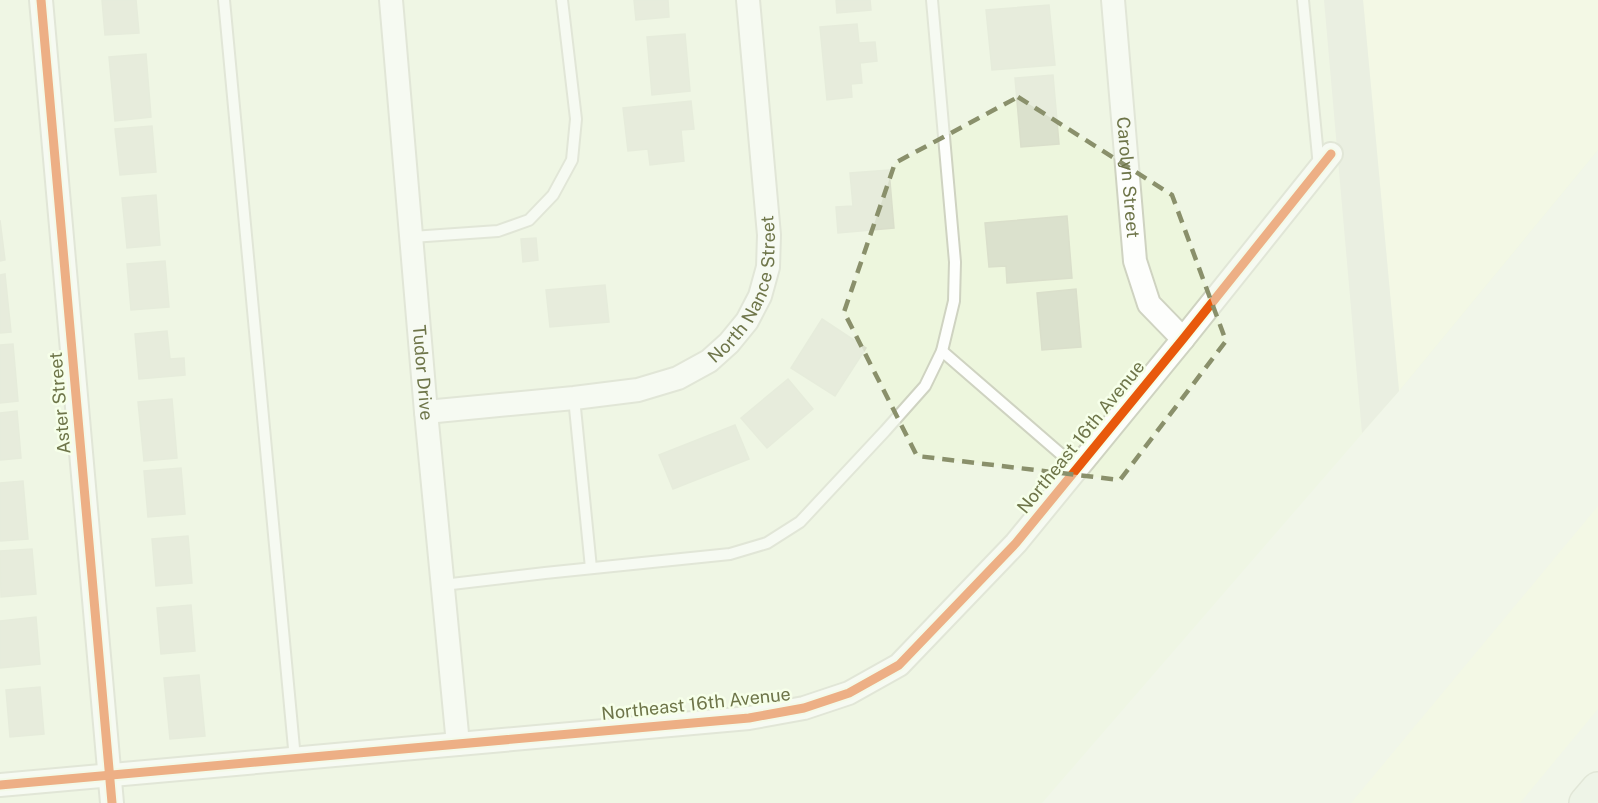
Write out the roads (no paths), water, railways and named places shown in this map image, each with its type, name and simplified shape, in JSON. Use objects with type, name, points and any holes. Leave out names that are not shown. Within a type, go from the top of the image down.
[{"type":"main road","points":[[1586,803],[1598,789]]},
{"type":"street","name":"Aster Street","points":[[41,0],[112,803]]},
{"type":"street","name":"Tudor Drive","points":[[391,0],[426,412],[458,744]]},
{"type":"street","name":"North Nance Street","points":[[426,412],[639,390],[678,378],[709,361],[729,343],[747,321],[760,296],[768,267],[769,235],[748,0]]},
{"type":"street","name":"Carolyn Street","points":[[1113,0],[1135,261],[1149,304],[1183,339]]},
{"type":"street","name":"Northeast 16th Avenue","points":[[0,785],[749,718],[804,708],[849,693],[899,665],[1016,543],[1325,162]]},
{"type":"lane","points":[[224,0],[295,759]]},
{"type":"lane","points":[[412,237],[498,231],[529,220],[553,195],[572,160],[576,119],[562,0]]},
{"type":"lane","points":[[443,585],[730,554],[767,543],[800,522],[925,386],[942,351],[954,301],[955,262],[932,0]]},
{"type":"lane","points":[[1303,0],[1325,162]]},
{"type":"lane","points":[[942,351],[1077,468]]},
{"type":"lane","points":[[574,398],[591,568]]}]
